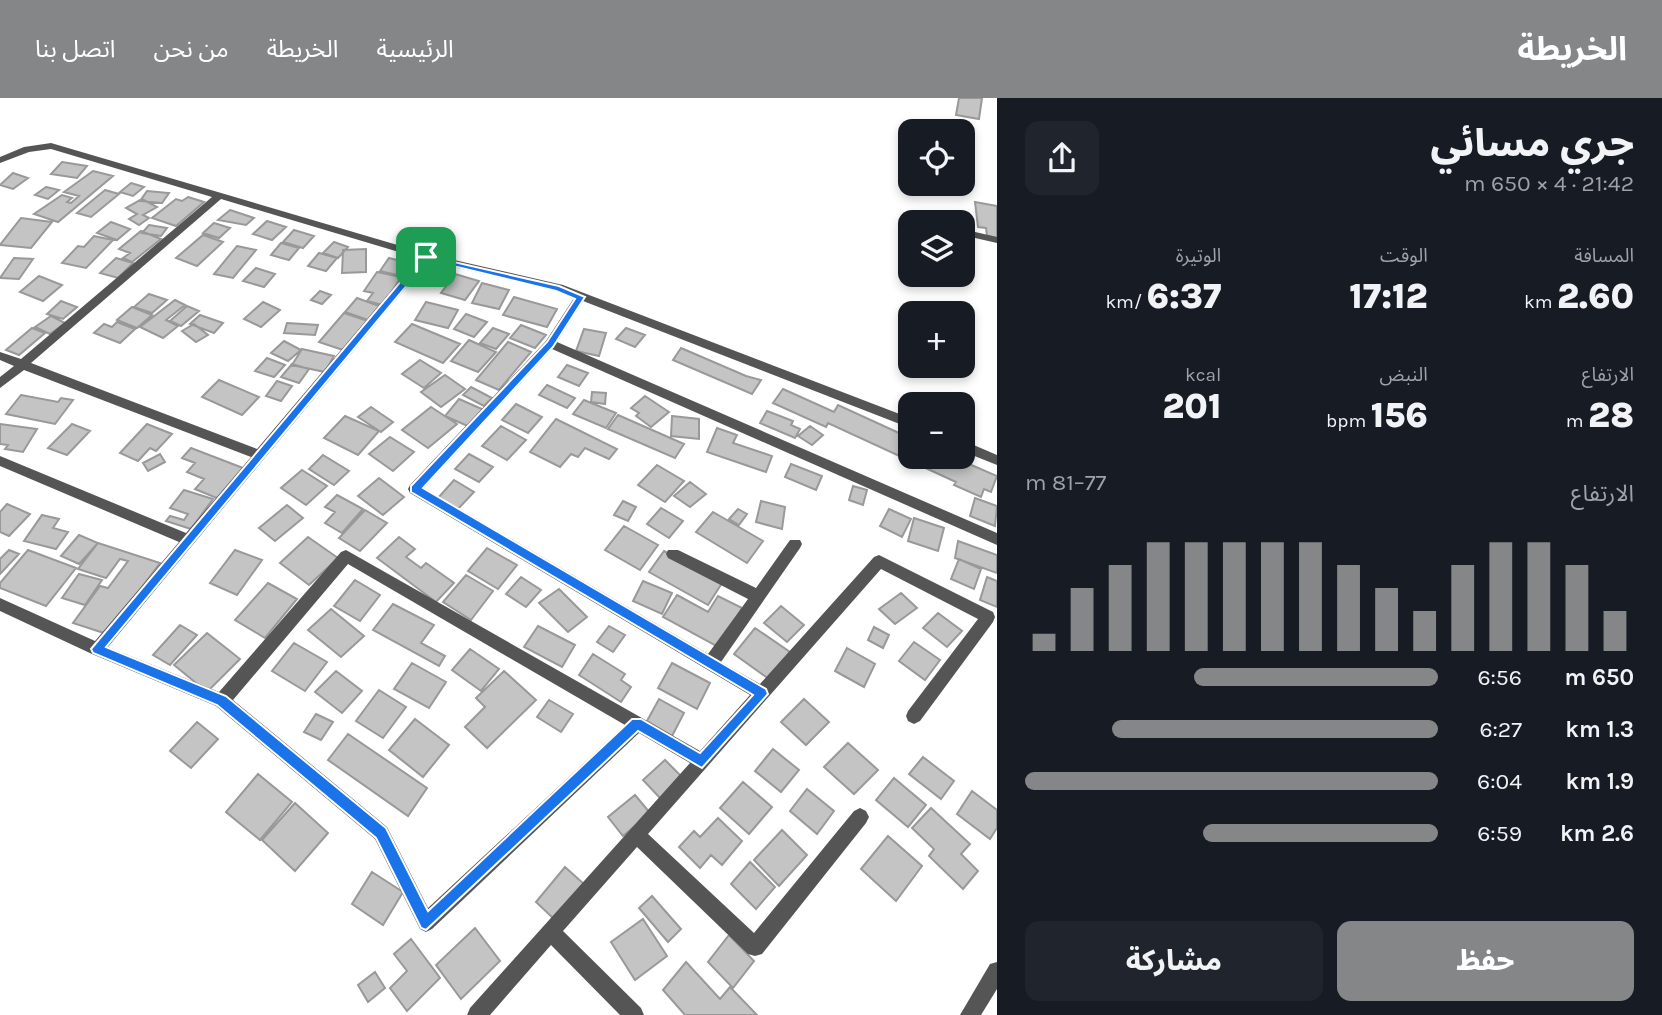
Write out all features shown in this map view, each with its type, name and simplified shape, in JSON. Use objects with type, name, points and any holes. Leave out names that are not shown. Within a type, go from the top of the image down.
[{"type":"street","points":[[0,160],[27,149],[51,146],[426,257],[559,288],[898,418]]},
{"type":"street","points":[[0,384],[220,195]]},
{"type":"street","points":[[975,235],[997,240]]},
{"type":"street","points":[[97,649],[426,257]]},
{"type":"street","points":[[580,297],[550,344],[415,489],[762,694]]},
{"type":"street","points":[[550,344],[997,538]]},
{"type":"street","points":[[0,356],[260,455]]},
{"type":"street","points":[[975,451],[997,460]]},
{"type":"street","points":[[0,461],[189,540]]},
{"type":"street","points":[[712,663],[795,544]]},
{"type":"street","points":[[673,554],[759,597]]},
{"type":"street","points":[[222,701],[346,556],[702,761]]},
{"type":"street","points":[[477,1015],[879,561],[988,618],[914,716]]},
{"type":"street","points":[[0,604],[97,649],[222,701],[381,833],[426,923],[637,724]]},
{"type":"street","points":[[637,835],[755,947],[860,817]]},
{"type":"street","points":[[551,932],[634,1015]]},
{"type":"street","points":[[971,1015],[997,971]]},
{"type":"building","points":[[959,98],[982,98],[979,119],[956,115]]},
{"type":"building","points":[[62,162],[87,166],[77,178],[51,174]]},
{"type":"building","points":[[93,171],[113,176],[58,222],[34,214],[62,195],[72,198],[67,202],[71,203],[79,196],[64,192]]},
{"type":"building","points":[[13,173],[28,178],[13,189],[0,185]]},
{"type":"building","points":[[131,183],[144,187],[133,196],[120,192]]},
{"type":"building","points":[[46,187],[59,190],[48,199],[35,195]]},
{"type":"building","points":[[105,190],[119,194],[91,217],[77,213]]},
{"type":"building","points":[[147,191],[169,193],[162,203],[140,201]]},
{"type":"building","points":[[188,197],[204,202],[176,226],[152,218],[176,199],[182,201]]},
{"type":"building","points":[[142,199],[157,207],[143,215],[149,218],[139,225],[129,219],[137,214],[126,208]]},
{"type":"building","points":[[975,202],[997,206],[997,238],[987,236],[986,228],[978,227]]},
{"type":"building","points":[[230,210],[254,218],[246,225],[218,220]]},
{"type":"building","points":[[21,218],[52,222],[31,248],[0,245]]},
{"type":"building","points":[[267,221],[286,227],[272,240],[253,234]]},
{"type":"building","points":[[111,222],[130,229],[117,240],[97,233]]},
{"type":"building","points":[[214,223],[230,228],[219,238],[203,233]]},
{"type":"building","points":[[149,225],[167,228],[161,236],[142,233]]},
{"type":"building","points":[[294,230],[314,236],[303,248],[283,242]]},
{"type":"building","points":[[141,231],[161,239],[132,262],[123,258],[130,253],[119,249]]},
{"type":"building","points":[[203,235],[223,242],[197,266],[176,258]]},
{"type":"building","points":[[94,236],[113,240],[86,268],[62,263],[78,246],[84,247]]},
{"type":"building","points":[[334,242],[348,247],[338,258],[323,253]]},
{"type":"building","points":[[281,243],[299,248],[289,260],[271,255]]},
{"type":"building","points":[[237,246],[256,250],[233,278],[214,274]]},
{"type":"building","points":[[366,249],[366,272],[342,273],[343,250]]},
{"type":"building","points":[[319,253],[337,258],[326,271],[308,266]]},
{"type":"building","points":[[14,258],[33,259],[19,279],[0,278]]},
{"type":"building","points":[[116,258],[133,263],[118,278],[100,273]]},
{"type":"building","points":[[389,258],[413,264],[405,277],[380,271]]},
{"type":"building","points":[[256,268],[275,274],[264,287],[243,281]]},
{"type":"building","points":[[377,272],[401,277],[383,305],[367,301],[373,293],[364,291]]},
{"type":"building","points":[[455,274],[479,281],[465,300],[441,293]]},
{"type":"building","points":[[39,276],[62,285],[43,301],[20,292]]},
{"type":"building","points":[[482,283],[509,290],[499,309],[472,303]]},
{"type":"building","points":[[320,291],[331,295],[322,304],[311,300]]},
{"type":"building","points":[[149,294],[167,300],[152,313],[134,307]]},
{"type":"building","points":[[514,297],[557,309],[547,327],[503,315]]},
{"type":"building","points":[[357,298],[379,306],[368,320],[345,312]]},
{"type":"building","points":[[175,300],[185,305],[166,320],[178,326],[163,338],[140,327]]},
{"type":"building","points":[[61,301],[77,307],[63,319],[47,314]]},
{"type":"building","points":[[263,302],[280,310],[261,327],[244,319]]},
{"type":"building","points":[[426,302],[458,310],[448,328],[415,320]]},
{"type":"building","points":[[187,306],[199,311],[181,326],[170,321]]},
{"type":"building","points":[[132,307],[152,315],[137,328],[117,320]]},
{"type":"building","points":[[344,313],[368,321],[343,350],[319,342]]},
{"type":"building","points":[[466,314],[487,322],[474,337],[454,329]]},
{"type":"building","points":[[200,315],[223,323],[214,333],[190,324]]},
{"type":"building","points":[[51,316],[65,323],[50,334],[35,327]]},
{"type":"building","points":[[117,322],[135,329],[120,343],[94,333],[104,324],[112,327]]},
{"type":"building","points":[[287,323],[318,325],[315,335],[284,333]]},
{"type":"building","points":[[194,324],[208,335],[196,342],[182,331]]},
{"type":"building","points":[[412,324],[460,344],[443,363],[395,342]]},
{"type":"building","points":[[521,325],[546,335],[535,348],[510,338]]},
{"type":"building","points":[[32,328],[45,333],[19,355],[6,350]]},
{"type":"building","points":[[493,328],[509,334],[496,349],[480,343]]},
{"type":"building","points":[[626,328],[645,335],[635,347],[616,339]]},
{"type":"building","points":[[584,329],[606,333],[599,356],[576,351]]},
{"type":"building","points":[[469,340],[496,352],[478,372],[451,361]]},
{"type":"building","points":[[284,341],[301,350],[288,361],[271,353]]},
{"type":"building","points":[[508,342],[531,352],[499,390],[476,380]]},
{"type":"building","points":[[681,348],[761,380],[752,394],[673,360]]},
{"type":"building","points":[[302,349],[334,356],[325,372],[292,365]]},
{"type":"building","points":[[267,358],[285,365],[274,377],[255,371]]},
{"type":"building","points":[[420,360],[441,373],[424,388],[402,374]]},
{"type":"building","points":[[292,364],[309,369],[299,383],[281,377]]},
{"type":"building","points":[[567,365],[588,373],[579,386],[558,377]]},
{"type":"building","points":[[445,375],[465,389],[441,407],[421,392]]},
{"type":"building","points":[[219,380],[259,397],[242,415],[202,397]]},
{"type":"building","points":[[277,381],[292,386],[281,401],[266,396]]},
{"type":"building","points":[[547,385],[575,398],[567,408],[539,395]]},
{"type":"building","points":[[471,387],[492,398],[484,406],[463,395]]},
{"type":"building","points":[[783,389],[834,412],[838,405],[898,432],[898,455],[828,423],[826,427],[773,403]]},
{"type":"building","points":[[592,392],[606,393],[605,404],[591,402]]},
{"type":"building","points":[[21,395],[58,402],[61,398],[73,400],[55,424],[6,414]]},
{"type":"building","points":[[645,396],[669,412],[651,427],[636,416],[639,413],[631,408]]},
{"type":"building","points":[[459,399],[484,410],[470,427],[445,416]]},
{"type":"building","points":[[584,400],[616,413],[606,428],[573,414]]},
{"type":"building","points":[[516,404],[542,417],[528,433],[502,420]]},
{"type":"building","points":[[371,407],[393,422],[381,432],[358,417]]},
{"type":"building","points":[[431,407],[457,424],[428,448],[402,430]]},
{"type":"building","points":[[767,411],[793,421],[791,425],[800,429],[795,438],[760,423]]},
{"type":"building","points":[[618,415],[684,444],[675,458],[608,429]]},
{"type":"building","points":[[345,416],[379,431],[358,455],[324,438]]},
{"type":"building","points":[[672,416],[699,419],[699,439],[671,436]]},
{"type":"building","points":[[556,419],[617,449],[609,459],[585,448],[578,457],[571,454],[560,467],[530,452]]},
{"type":"building","points":[[0,424],[37,429],[23,452],[5,449],[8,445],[0,444]]},
{"type":"building","points":[[72,424],[90,431],[67,455],[48,448]]},
{"type":"building","points":[[147,424],[172,434],[156,451],[150,448],[138,461],[120,453]]},
{"type":"building","points":[[501,426],[526,440],[507,460],[482,446]]},
{"type":"building","points":[[810,426],[823,435],[812,445],[798,436]]},
{"type":"building","points":[[717,428],[737,435],[733,443],[772,456],[766,472],[707,452]]},
{"type":"building","points":[[390,437],[414,452],[393,471],[369,454]]},
{"type":"building","points":[[191,448],[243,468],[219,499],[195,489],[204,479],[187,472],[195,463],[182,458]]},
{"type":"building","points":[[160,454],[165,462],[148,471],[143,463]]},
{"type":"building","points":[[469,454],[493,467],[479,482],[455,469]]},
{"type":"building","points":[[323,455],[349,471],[334,485],[309,469]]},
{"type":"building","points":[[791,464],[822,476],[816,490],[785,477]]},
{"type":"building","points":[[657,465],[684,481],[665,502],[638,485]]},
{"type":"building","points":[[975,466],[997,476],[991,492],[984,489],[981,497],[954,485],[956,482],[928,469],[975,469]]},
{"type":"building","points":[[302,470],[327,486],[306,505],[281,488]]},
{"type":"building","points":[[379,478],[404,497],[383,515],[358,496]]},
{"type":"building","points":[[454,480],[474,492],[458,509],[438,498]]},
{"type":"building","points":[[690,482],[706,494],[690,507],[674,496]]},
{"type":"building","points":[[853,486],[867,490],[863,505],[849,500]]},
{"type":"building","points":[[184,490],[213,499],[191,529],[166,521],[170,516],[184,520],[188,514],[170,508]]},
{"type":"building","points":[[337,495],[363,509],[342,533],[325,523],[335,512],[325,507]]},
{"type":"building","points":[[975,498],[997,506],[995,526],[970,516]]},
{"type":"building","points":[[623,501],[636,507],[628,521],[614,515]]},
{"type":"building","points":[[761,501],[785,507],[782,529],[756,522]]},
{"type":"building","points":[[7,504],[30,514],[9,536],[0,532],[0,512]]},
{"type":"building","points":[[287,505],[303,518],[275,541],[259,528]]},
{"type":"building","points":[[661,508],[683,521],[669,538],[647,524]]},
{"type":"building","points":[[738,509],[747,514],[739,525],[729,519]]},
{"type":"building","points":[[889,509],[911,519],[902,537],[880,526]]},
{"type":"building","points":[[365,510],[387,523],[360,551],[339,538]]},
{"type":"building","points":[[713,512],[763,541],[747,563],[696,532]]},
{"type":"building","points":[[42,515],[59,519],[53,528],[68,532],[56,549],[24,541]]},
{"type":"building","points":[[914,518],[944,528],[938,551],[908,541]]},
{"type":"building","points":[[624,526],[658,545],[640,570],[605,550]]},
{"type":"building","points":[[79,535],[98,543],[79,564],[61,556]]},
{"type":"building","points":[[308,537],[338,558],[309,585],[280,563]]},
{"type":"building","points":[[399,537],[415,549],[406,557],[421,568],[426,563],[454,583],[436,602],[377,558]]},
{"type":"building","points":[[958,541],[997,555],[997,573],[955,558]]},
{"type":"building","points":[[98,543],[160,563],[107,634],[73,623],[100,586],[108,588],[128,561],[120,559],[106,578],[78,569]]},
{"type":"building","points":[[487,548],[517,565],[498,589],[468,571]]},
{"type":"building","points":[[9,550],[19,554],[0,574],[0,559]]},
{"type":"building","points":[[28,550],[76,568],[46,606],[0,588],[0,583]]},
{"type":"building","points":[[235,550],[262,560],[237,595],[210,583]]},
{"type":"building","points":[[664,551],[722,583],[708,605],[649,572]]},
{"type":"building","points":[[959,559],[981,569],[974,589],[951,579]]},
{"type":"building","points":[[79,574],[102,580],[85,605],[62,598]]},
{"type":"building","points":[[466,575],[493,591],[471,620],[443,602]]},
{"type":"building","points":[[521,577],[541,590],[526,607],[506,594]]},
{"type":"building","points":[[987,577],[997,581],[997,607],[980,600]]},
{"type":"building","points":[[355,580],[380,595],[360,621],[334,606]]},
{"type":"building","points":[[643,581],[672,593],[662,614],[633,601]]},
{"type":"building","points":[[268,583],[297,599],[265,638],[235,620]]},
{"type":"building","points":[[559,589],[587,617],[568,632],[539,603]]},
{"type":"building","points":[[901,593],[917,608],[895,624],[879,609]]},
{"type":"building","points":[[677,595],[708,612],[718,596],[742,608],[720,648],[663,617]]},
{"type":"building","points":[[393,604],[434,625],[421,643],[445,656],[439,666],[373,630]]},
{"type":"building","points":[[781,606],[804,625],[787,642],[764,623]]},
{"type":"building","points":[[331,609],[364,636],[341,657],[308,630]]},
{"type":"building","points":[[938,613],[962,631],[947,647],[923,628]]},
{"type":"building","points":[[180,625],[197,635],[170,665],[153,655]]},
{"type":"building","points":[[538,626],[575,645],[562,667],[524,647]]},
{"type":"building","points":[[609,626],[625,635],[613,652],[597,642]]},
{"type":"building","points":[[874,627],[889,635],[883,648],[868,640]]},
{"type":"building","points":[[755,628],[790,652],[769,679],[734,654]]},
{"type":"building","points":[[207,633],[240,659],[207,692],[174,665]]},
{"type":"building","points":[[914,642],[940,660],[925,680],[899,661]]},
{"type":"building","points":[[294,643],[327,662],[305,691],[272,671]]},
{"type":"building","points":[[847,648],[875,664],[864,687],[835,671]]},
{"type":"building","points":[[470,649],[499,669],[481,691],[452,670]]},
{"type":"building","points":[[593,654],[625,674],[621,680],[631,687],[621,702],[579,675]]},
{"type":"building","points":[[412,663],[446,682],[429,708],[394,689]]},
{"type":"building","points":[[672,663],[710,683],[697,709],[658,688]]},
{"type":"building","points":[[336,671],[362,691],[342,713],[315,692]]},
{"type":"building","points":[[504,671],[536,700],[487,748],[465,727],[485,707],[476,698]]},
{"type":"building","points":[[379,690],[406,707],[383,738],[356,721]]},
{"type":"building","points":[[659,699],[684,713],[672,736],[647,721]]},
{"type":"building","points":[[804,699],[829,722],[806,745],[781,722]]},
{"type":"building","points":[[549,700],[573,714],[561,732],[537,717]]},
{"type":"building","points":[[316,714],[333,722],[321,740],[304,732]]},
{"type":"building","points":[[415,719],[449,745],[423,777],[389,750]]},
{"type":"building","points":[[197,722],[218,739],[191,768],[170,751]]},
{"type":"building","points":[[348,734],[427,788],[408,816],[328,760]]},
{"type":"building","points":[[848,743],[878,770],[854,794],[824,767]]},
{"type":"building","points":[[773,749],[799,770],[781,792],[755,771]]},
{"type":"building","points":[[923,757],[954,781],[941,799],[909,774]]},
{"type":"building","points":[[665,760],[683,778],[661,799],[643,780]]},
{"type":"building","points":[[258,774],[292,802],[260,840],[226,812]]},
{"type":"building","points":[[894,778],[926,805],[908,827],[876,800]]},
{"type":"building","points":[[743,782],[772,807],[749,834],[720,808]]},
{"type":"building","points":[[807,789],[834,811],[817,834],[790,811]]},
{"type":"building","points":[[972,791],[997,810],[997,828],[990,839],[957,814]]},
{"type":"building","points":[[635,795],[650,813],[623,836],[608,817]]},
{"type":"building","points":[[295,803],[328,833],[295,871],[262,840]]},
{"type":"building","points":[[931,808],[970,844],[961,854],[978,871],[963,889],[929,856],[934,849],[912,828]]},
{"type":"building","points":[[718,818],[742,841],[722,865],[711,855],[700,868],[679,847],[694,831],[700,837]]},
{"type":"building","points":[[782,830],[807,855],[779,886],[754,860]]},
{"type":"building","points":[[888,836],[922,866],[896,901],[861,869]]},
{"type":"building","points":[[750,862],[775,887],[756,909],[731,884]]},
{"type":"building","points":[[565,867],[584,884],[555,920],[536,902]]},
{"type":"building","points":[[372,872],[403,892],[383,925],[352,904]]},
{"type":"building","points":[[652,896],[681,929],[668,942],[639,908]]},
{"type":"building","points":[[643,919],[667,956],[635,980],[611,942]]},
{"type":"building","points":[[475,928],[500,961],[461,999],[436,965]]},
{"type":"building","points":[[729,935],[754,961],[733,988],[708,962]]},
{"type":"building","points":[[411,939],[440,978],[407,1011],[390,988],[407,971],[394,954]]},
{"type":"building","points":[[686,962],[720,999],[730,987],[757,1015],[685,1015],[663,990]]},
{"type":"building","points":[[375,972],[385,988],[368,1002],[358,985]]},
{"type":"route","points":[[426,257],[559,288],[580,297],[550,344],[415,489],[762,694],[702,761],[637,724],[426,923],[381,833],[222,701],[97,649],[426,257]]}]
